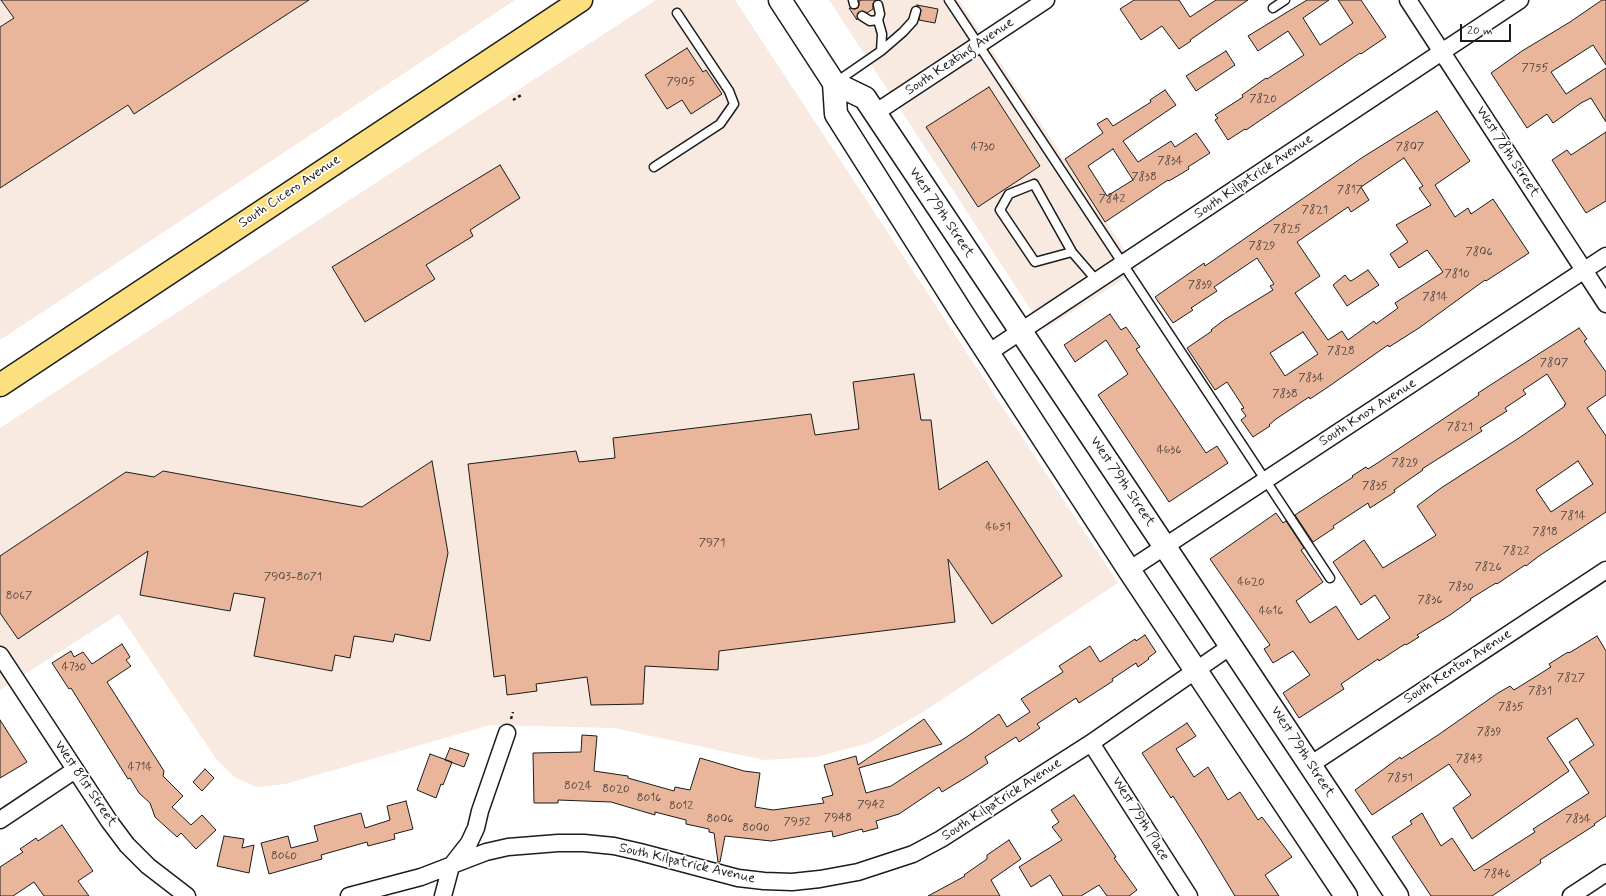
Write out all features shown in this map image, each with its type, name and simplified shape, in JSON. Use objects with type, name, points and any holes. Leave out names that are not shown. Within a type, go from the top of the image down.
[{"type":"main road","name":"South Cicero Avenue","points":[[0,384],[581,0]]},
{"type":"main road","points":[[780,0],[834,83],[836,114],[988,354],[1129,570],[1346,896]]},
{"type":"main road","name":"West 79th Street","points":[[834,83],[865,98],[1020,332],[1166,547],[1397,896]]},
{"type":"street","name":"South Keating Avenue","points":[[874,113],[1046,0]]},
{"type":"street","name":"West 78th Street","points":[[1408,0],[1606,304]]},
{"type":"street","name":"South Kilpatrick Avenue","points":[[988,354],[1520,0]]},
{"type":"street","name":"South Knox Avenue","points":[[1129,570],[1606,256]]},
{"type":"street","name":"South Kenton Avenue","points":[[1310,765],[1606,570]]},
{"type":"street","name":"South Kilpatrick Avenue","points":[[349,896],[421,877],[486,852],[508,847],[538,844],[584,843],[614,846],[738,878],[764,881],[792,882],[820,879],[858,872],[913,854],[941,839],[1091,743],[1231,646]]},
{"type":"street","name":"West 81st Street","points":[[0,655],[109,821],[127,845],[148,866],[187,896]]},
{"type":"street","points":[[443,896],[451,866],[469,843],[476,828],[480,811],[507,733]]},
{"type":"street","name":"West 79th Place","points":[[1091,743],[1189,896]]},
{"type":"street","points":[[0,820],[75,770]]},
{"type":"street","points":[[1571,896],[1606,873]]},
{"type":"lane","points":[[949,0],[1267,480],[1330,578]]},
{"type":"lane","points":[[1273,8],[1285,0]]},
{"type":"lane","points":[[878,6],[880,14],[878,20],[882,34],[881,51]]},
{"type":"lane","points":[[834,83],[881,51],[904,32],[913,21],[916,11]]},
{"type":"lane","points":[[654,167],[720,124],[734,104],[729,91],[677,13]]},
{"type":"lane","points":[[862,16],[870,21],[878,20]]},
{"type":"lane","points":[[1072,252],[1035,262],[1000,210],[1009,194],[1034,184],[1072,252],[1097,281]]},
{"type":"path","points":[[513,100],[523,94]]},
{"type":"shaded area","points":[[0,0],[515,0],[0,340]]},
{"type":"shaded area","points":[[656,0],[735,0],[1118,583],[923,712],[869,743],[816,757],[764,760],[614,728],[490,725],[285,784],[257,787],[234,777],[217,760],[119,614],[0,690],[0,428]]},
{"type":"shaded area","points":[[829,0],[959,0],[1138,270],[1044,330]]},
{"type":"building","points":[[1,0],[309,0],[134,114],[128,105],[0,188],[0,27],[14,18]]},
{"type":"building","points":[[876,0],[873,3],[873,9],[867,13],[862,11],[858,13],[857,20],[849,8],[858,8],[859,1]]},
{"type":"building","points":[[1134,0],[1179,0],[1190,17],[1216,0],[1248,0],[1179,49],[1162,26],[1141,40],[1120,9]]},
{"type":"building","points":[[1307,0],[1329,0],[1303,18],[1320,45],[1353,23],[1338,0],[1361,0],[1386,37],[1246,130],[1245,129],[1228,140],[1215,120],[1218,118],[1215,115],[1243,97],[1242,95],[1266,78],[1267,79],[1304,55],[1288,31],[1258,51],[1248,36]]},
{"type":"building","points":[[1602,0],[1606,0],[1606,65],[1593,45],[1551,72],[1566,94],[1606,68],[1606,122],[1591,98],[1581,103],[1553,123],[1547,114],[1527,128],[1491,73],[1522,51],[1570,22]]},
{"type":"building","points":[[917,5],[938,9],[935,23],[919,20],[921,10]]},
{"type":"building","points":[[687,48],[703,72],[706,70],[722,94],[691,114],[682,100],[667,109],[645,75]]},
{"type":"building","points":[[1226,51],[1235,65],[1196,91],[1186,76]]},
{"type":"building","points":[[989,87],[1040,166],[978,207],[926,127]]},
{"type":"building","points":[[1165,90],[1176,105],[1123,141],[1138,162],[1171,141],[1175,147],[1196,133],[1210,153],[1188,167],[1189,169],[1169,181],[1168,180],[1105,222],[1065,159],[1103,133],[1097,124],[1107,118],[1113,126],[1151,102],[1150,100]],"holes":[[[1113,149],[1133,180],[1107,196],[1088,166]]]},
{"type":"building","points":[[1437,111],[1470,161],[1435,185],[1455,217],[1468,208],[1471,214],[1493,199],[1529,253],[1486,281],[1485,280],[1419,328],[1389,347],[1388,345],[1310,399],[1309,397],[1276,419],[1269,425],[1270,426],[1253,437],[1241,420],[1246,416],[1241,409],[1244,408],[1227,382],[1215,390],[1187,348],[1212,331],[1211,330],[1224,320],[1273,290],[1270,286],[1274,284],[1257,258],[1214,287],[1217,291],[1191,308],[1193,310],[1173,323],[1155,297],[1204,263],[1205,266],[1363,157]],"holes":[[[1404,158],[1423,186],[1419,188],[1431,205],[1396,225],[1408,242],[1390,254],[1399,268],[1427,250],[1443,272],[1395,303],[1398,308],[1376,324],[1374,321],[1348,340],[1342,331],[1328,340],[1295,293],[1320,276],[1297,242],[1348,207],[1351,212],[1369,200],[1361,187]],[[1303,332],[1318,354],[1285,376],[1270,353]]]},
{"type":"building","points":[[1606,132],[1606,201],[1586,213],[1552,160],[1567,150],[1571,155]]},
{"type":"building","points":[[500,165],[520,198],[470,230],[473,236],[426,265],[435,279],[365,322],[332,267]]},
{"type":"building","points":[[1368,270],[1379,285],[1347,306],[1333,285],[1345,275],[1351,281]]},
{"type":"building","points":[[1110,314],[1121,330],[1126,327],[1140,347],[1136,349],[1206,453],[1217,446],[1228,463],[1169,502],[1098,395],[1128,374],[1106,340],[1075,362],[1064,345]]},
{"type":"building","points":[[1579,328],[1587,339],[1584,341],[1606,372],[1606,395],[1587,408],[1606,436],[1606,512],[1526,566],[1525,565],[1497,584],[1496,583],[1470,599],[1471,600],[1450,615],[1417,635],[1419,637],[1406,645],[1405,644],[1379,661],[1378,659],[1341,684],[1344,689],[1299,718],[1283,693],[1310,675],[1293,651],[1273,663],[1264,649],[1270,645],[1210,559],[1276,513],[1283,523],[1286,521],[1304,548],[1301,550],[1323,582],[1296,601],[1310,623],[1336,606],[1358,640],[1390,618],[1375,595],[1361,605],[1333,562],[1364,540],[1383,568],[1435,536],[1436,535],[1417,506],[1441,488],[1519,438],[1566,404],[1547,374],[1523,390],[1526,394],[1505,408],[1507,411],[1480,428],[1482,431],[1422,469],[1423,470],[1394,490],[1395,492],[1370,508],[1368,503],[1333,526],[1334,528],[1313,542],[1295,515],[1366,467],[1368,469],[1379,462],[1479,395],[1478,393]],"holes":[[[1578,461],[1593,484],[1551,512],[1536,490]]]},
{"type":"building","points":[[914,374],[921,420],[931,420],[939,490],[987,461],[1062,576],[992,624],[948,559],[955,622],[719,651],[718,670],[645,666],[643,704],[591,705],[587,677],[536,684],[537,691],[507,695],[505,675],[494,677],[468,464],[576,451],[579,462],[615,458],[613,438],[811,414],[815,435],[859,429],[853,382]]},
{"type":"building","points":[[432,461],[448,553],[430,641],[395,634],[393,642],[354,636],[350,658],[335,655],[332,671],[254,656],[265,598],[234,593],[230,611],[140,595],[148,551],[18,639],[0,613],[0,556],[126,472],[154,477],[163,471],[362,507]]},
{"type":"building","points":[[1145,635],[1156,652],[1138,667],[1136,663],[1112,679],[1113,681],[1079,703],[1076,698],[1037,724],[1040,728],[1019,742],[1016,737],[985,757],[988,763],[942,792],[939,787],[899,814],[876,821],[878,828],[863,832],[862,829],[833,837],[832,831],[771,841],[725,836],[720,862],[718,862],[714,833],[709,832],[709,829],[686,824],[686,820],[655,812],[655,815],[611,802],[558,800],[558,803],[534,803],[533,753],[581,752],[582,735],[597,736],[594,771],[628,776],[628,778],[674,791],[675,787],[690,790],[700,758],[744,771],[760,773],[755,807],[773,810],[824,803],[822,798],[833,795],[824,765],[856,756],[858,765],[924,719],[942,744],[859,768],[866,793],[891,786],[999,714],[1007,727],[1030,712],[1021,699],[1063,672],[1059,666],[1090,646],[1100,662],[1135,639],[1136,641]]},
{"type":"building","points":[[1597,636],[1606,651],[1606,816],[1594,824],[1595,825],[1540,860],[1541,863],[1492,896],[1431,896],[1392,837],[1412,824],[1410,821],[1422,813],[1441,846],[1452,838],[1474,871],[1535,832],[1533,829],[1589,793],[1569,762],[1594,745],[1577,718],[1547,738],[1569,771],[1472,839],[1453,808],[1471,795],[1449,764],[1372,815],[1355,790],[1400,757],[1401,759],[1438,735],[1498,693],[1510,686],[1514,690],[1551,667],[1549,664]]},
{"type":"building","points":[[122,644],[130,657],[126,660],[131,666],[107,682],[164,771],[163,776],[183,796],[172,807],[191,825],[202,815],[216,830],[196,849],[181,833],[177,837],[155,817],[150,803],[139,793],[130,778],[128,779],[71,688],[69,689],[52,663],[71,651],[74,657],[83,652],[92,664]]},
{"type":"building","points":[[0,720],[27,762],[0,778]]},
{"type":"building","points":[[1187,723],[1196,736],[1176,749],[1194,777],[1208,767],[1228,800],[1240,792],[1258,820],[1262,817],[1292,857],[1265,875],[1279,896],[1235,896],[1173,796],[1171,798],[1142,753]]},
{"type":"building","points":[[450,748],[469,754],[464,767],[445,760]]},
{"type":"building","points":[[430,754],[452,762],[436,798],[417,790]]},
{"type":"building","points":[[205,769],[214,778],[202,791],[193,782]]},
{"type":"building","points":[[1074,795],[1116,857],[1114,858],[1137,890],[1129,896],[1107,896],[1099,885],[1081,896],[1063,896],[1050,875],[1031,887],[1019,867],[1062,840],[1052,827],[1059,822],[1051,810]]},
{"type":"building","points":[[406,801],[413,829],[394,834],[395,839],[368,846],[367,842],[321,855],[322,859],[269,874],[261,843],[288,836],[291,848],[318,841],[314,826],[361,813],[365,828],[390,820],[387,806]]},
{"type":"building","points":[[62,825],[93,871],[78,881],[89,896],[44,896],[34,882],[13,896],[0,896],[0,867],[23,852],[20,849],[36,838],[38,841]]},
{"type":"building","points":[[224,836],[244,839],[242,848],[254,845],[249,873],[217,866]]},
{"type":"building","points":[[1009,840],[1021,859],[991,880],[1000,896],[928,896],[965,876],[964,875],[987,859],[987,855]]}]
